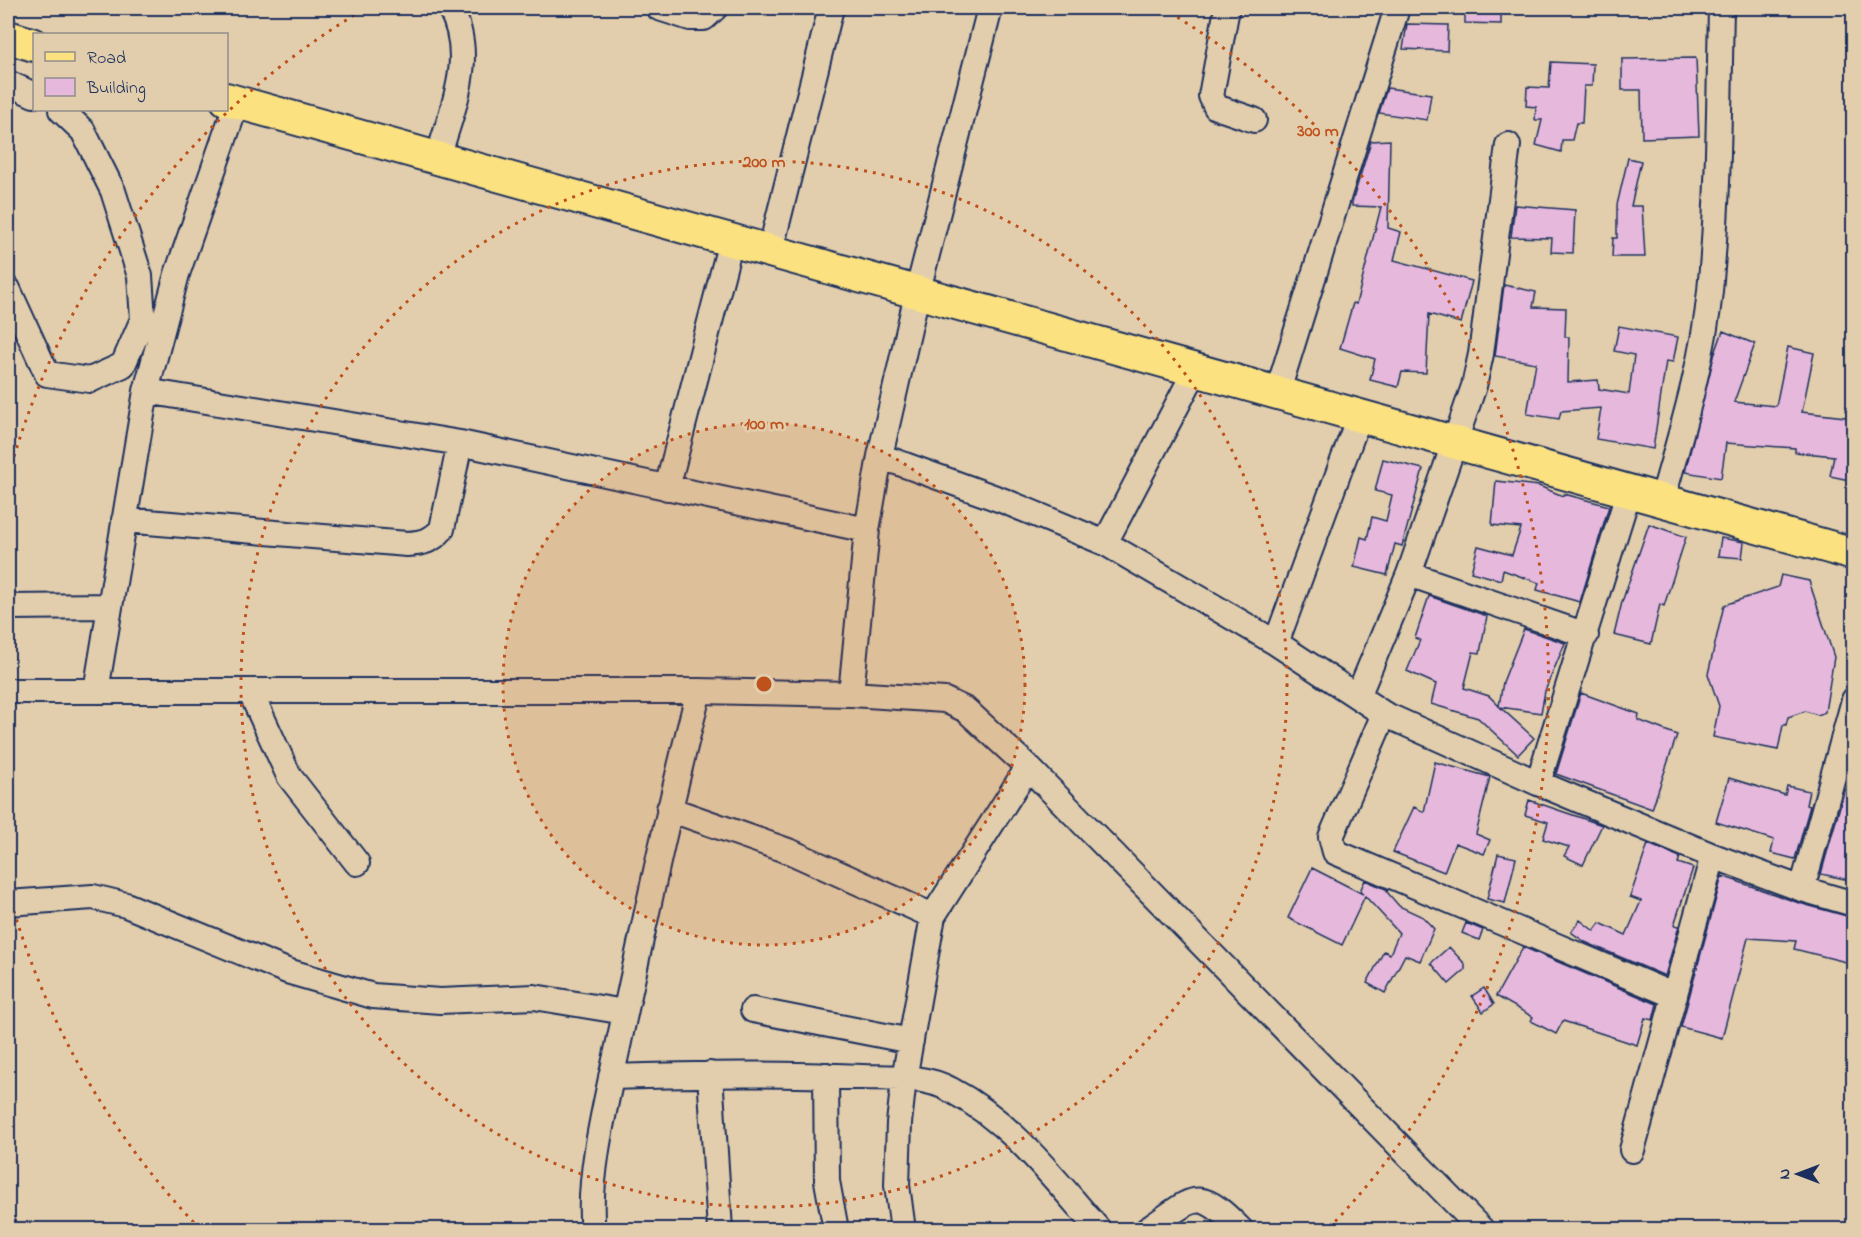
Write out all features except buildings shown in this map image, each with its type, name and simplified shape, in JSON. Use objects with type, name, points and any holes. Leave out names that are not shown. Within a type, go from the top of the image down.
[{"type":"main road","points":[[232,100],[917,294],[1854,554]]},
{"type":"street","points":[[438,158],[464,60],[460,26],[450,8]]},
{"type":"street","points":[[659,8],[690,18],[704,18],[715,8]]},
{"type":"street","points":[[770,252],[831,8]]},
{"type":"street","points":[[1227,8],[1210,96],[1216,107],[1254,120]]},
{"type":"street","points":[[1277,394],[1396,8]]},
{"type":"street","points":[[1662,501],[1688,411],[1710,293],[1718,166],[1721,8]]},
{"type":"street","points":[[851,694],[867,530],[880,456],[984,9]]},
{"type":"street","points":[[8,83],[33,95]]},
{"type":"street","points":[[96,692],[146,391],[177,274],[232,100]]},
{"type":"street","points":[[8,289],[47,374],[90,380],[123,364],[143,319],[140,276],[113,191],[83,131],[62,111]]},
{"type":"street","points":[[1358,696],[1409,574],[1454,443],[1464,421],[1481,354],[1508,145]]},
{"type":"street","points":[[667,488],[731,241]]},
{"type":"street","points":[[1105,543],[1195,371]]},
{"type":"street","points":[[146,391],[460,443],[867,530]]},
{"type":"street","points":[[1276,643],[1359,417]]},
{"type":"street","points":[[124,520],[407,544],[424,543],[435,537],[442,529],[460,443]]},
{"type":"street","points":[[880,456],[1004,501],[1105,543],[1276,643],[1384,714],[1538,783],[1713,856],[1802,889],[1854,904]]},
{"type":"street","points":[[1538,783],[1629,492]]},
{"type":"street","points":[[1409,574],[1586,635]]},
{"type":"street","points":[[8,607],[110,606]]},
{"type":"street","points":[[8,691],[699,691],[851,694],[945,700],[966,710],[1028,767],[1482,1230]]},
{"type":"street","points":[[593,1230],[594,1174],[612,1077],[669,809],[699,691]]},
{"type":"street","points":[[250,692],[290,776],[357,863]]},
{"type":"street","points":[[1802,889],[1854,700]]},
{"type":"street","points":[[1384,714],[1331,837],[1335,852],[1675,996]]},
{"type":"street","points":[[903,1230],[897,1185],[899,1123],[904,1079],[933,916],[1028,767]]},
{"type":"street","points":[[669,809],[791,852],[933,916]]},
{"type":"street","points":[[1632,1150],[1713,856]]},
{"type":"street","points":[[8,903],[93,897],[126,905],[287,971],[373,996],[440,1001],[534,997],[625,1012]]},
{"type":"street","points":[[753,1010],[911,1041]]},
{"type":"street","points":[[612,1077],[710,1074],[826,1075],[932,1082],[951,1090],[1013,1133],[1099,1230]]},
{"type":"street","points":[[710,1074],[720,1230]]},
{"type":"street","points":[[826,1075],[827,1180],[836,1230]]},
{"type":"street","points":[[1147,1230],[1192,1200],[1204,1200],[1220,1208],[1241,1230]]}]
